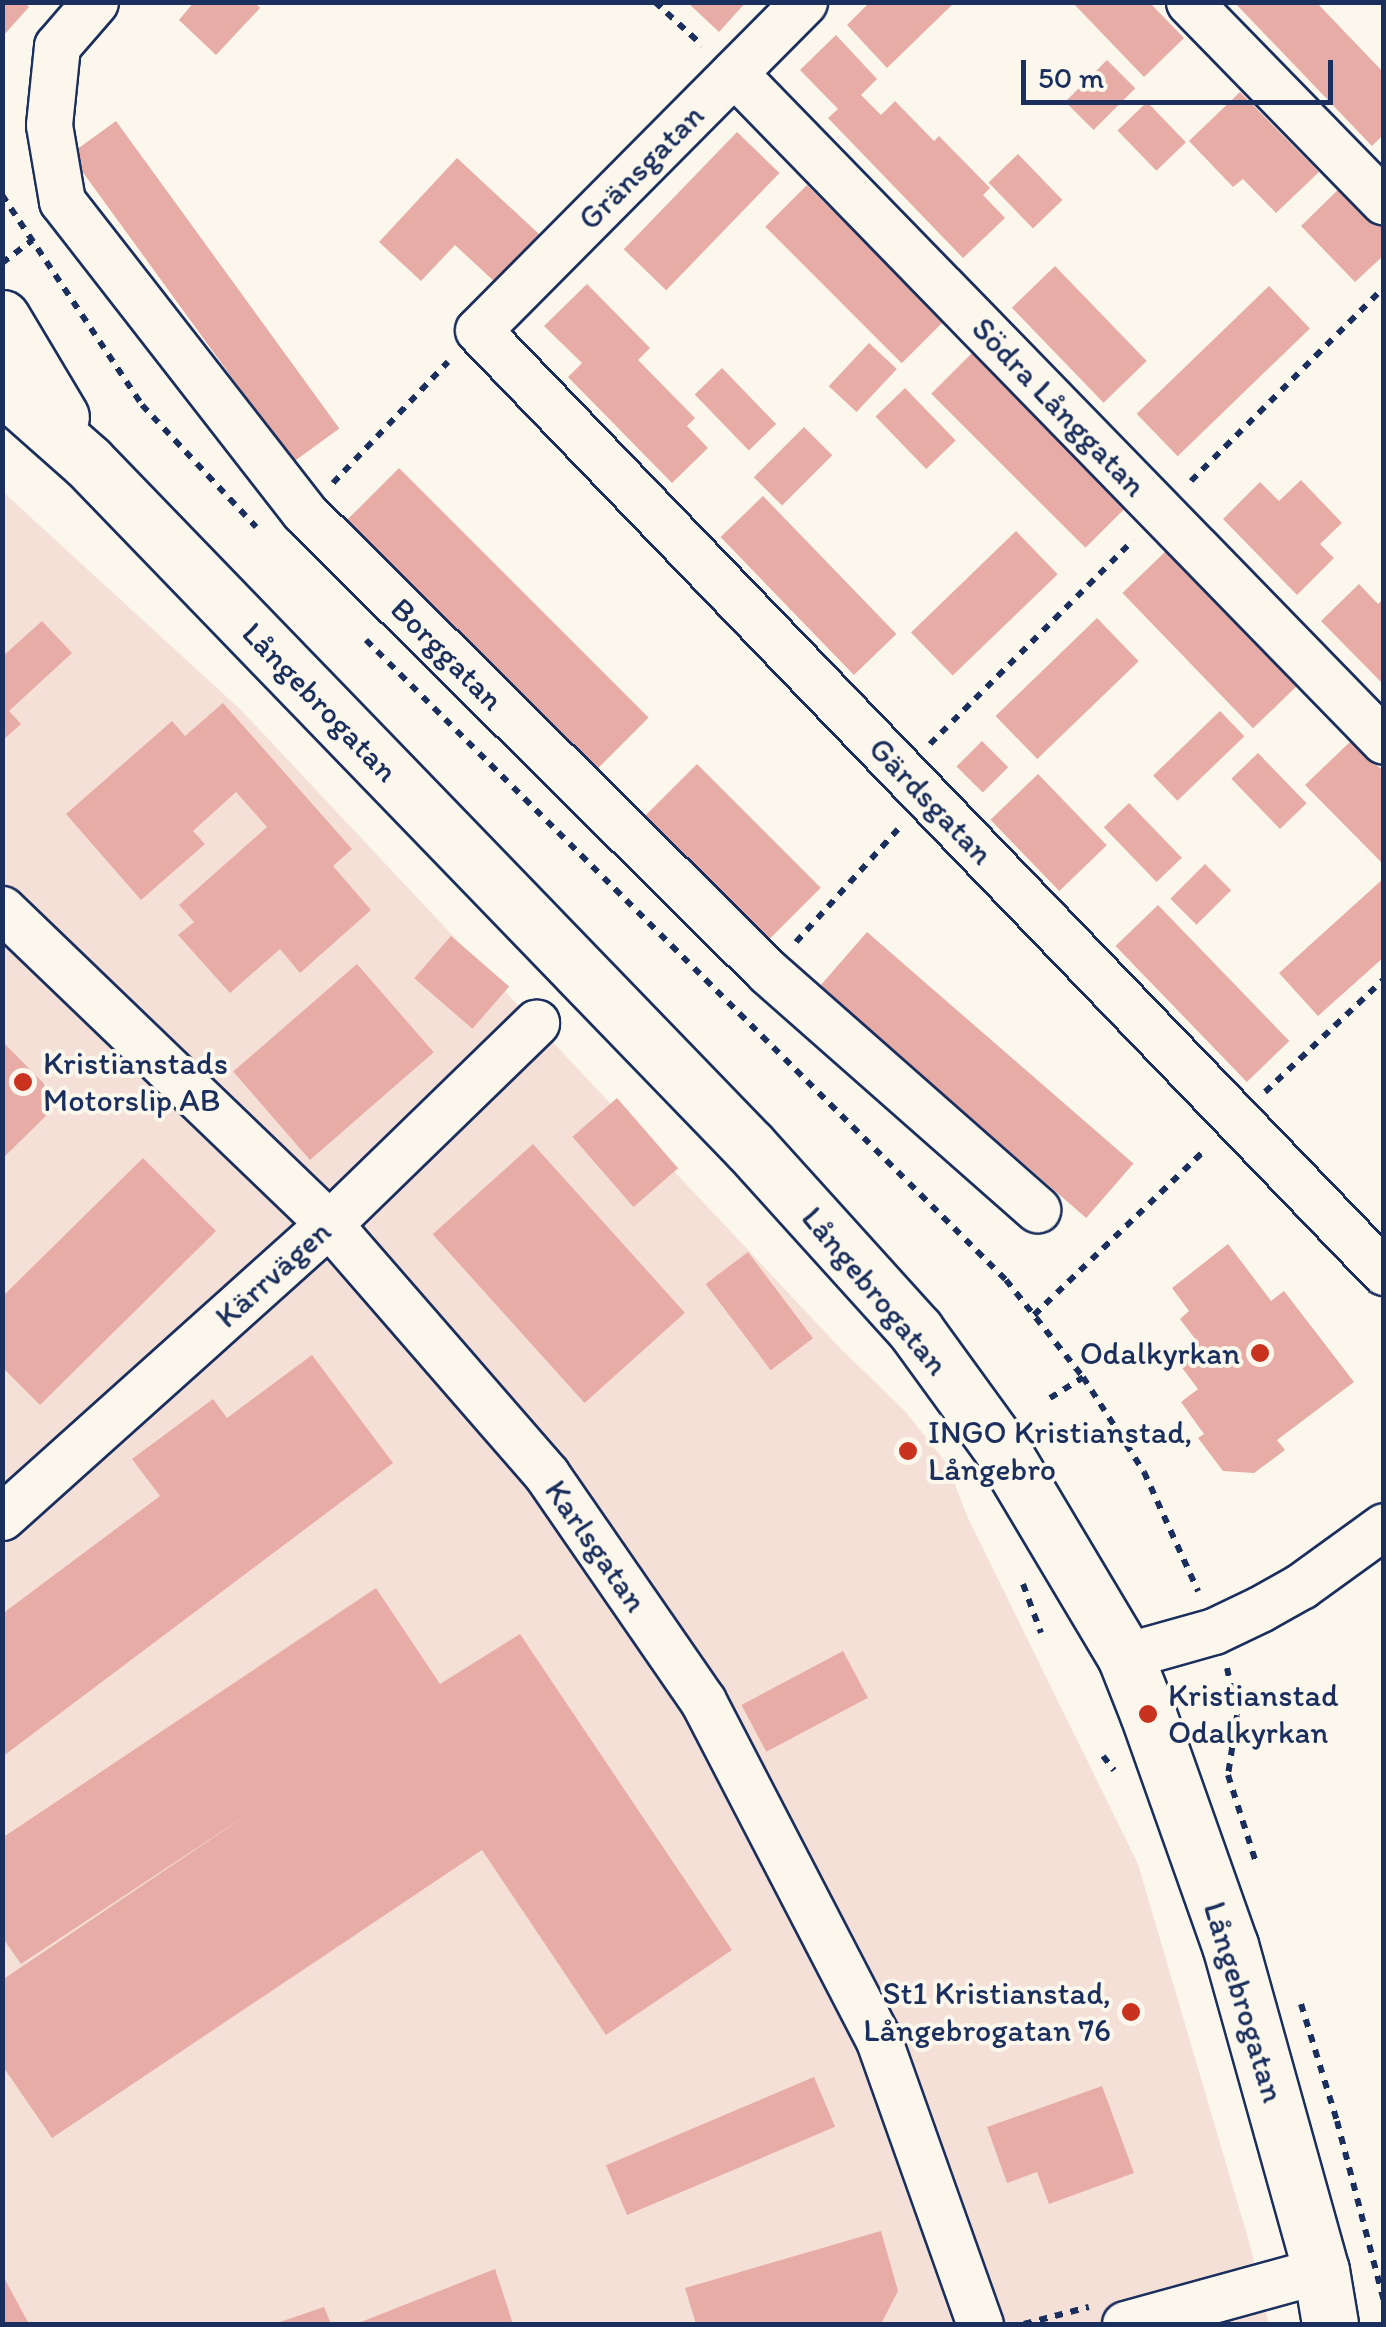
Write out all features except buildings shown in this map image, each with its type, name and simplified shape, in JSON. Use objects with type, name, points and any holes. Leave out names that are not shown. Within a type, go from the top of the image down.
[{"type":"main road","name":"Långebrogatan","points":[[2,318],[88,462]]},
{"type":"main road","name":"Långebrogatan","points":[[2,386],[88,462],[750,1147],[916,1331],[1001,1448],[1125,1656],[1230,1945],[1322,2270],[1330,2324]]},
{"type":"street","name":"Borggatan","points":[[95,2],[57,46],[50,125],[62,202],[304,512],[768,972],[1037,1209]]},
{"type":"street","name":"Gränsgatan","points":[[478,330],[804,2]]},
{"type":"street","points":[[1190,2],[1384,202]]},
{"type":"street","name":"Södra Långgatan","points":[[734,73],[1384,741]]},
{"type":"street","name":"Gärdsgatan","points":[[478,330],[1384,1272]]},
{"type":"street","name":"Karlsgatan","points":[[2,909],[329,1224],[547,1475],[703,1701],[878,2038],[980,2324]]},
{"type":"street","name":"Kärrvägen","points":[[2,1516],[329,1224],[536,1023]]},
{"type":"street","points":[[1125,1656],[1214,1631],[1260,1609],[1301,1586],[1384,1526]]},
{"type":"street","points":[[1113,2314],[1322,2270]]},
{"type":"path","points":[[654,2],[734,73]]},
{"type":"path","points":[[2,195],[32,240],[2,263]]},
{"type":"path","points":[[304,512],[478,330]]},
{"type":"path","points":[[768,972],[927,797]]},
{"type":"path","points":[[1034,1315],[1384,979]]},
{"type":"path","points":[[1050,1398],[1083,1376]]},
{"type":"path","points":[[1102,1756],[1127,1786]]},
{"type":"path","points":[[1024,2324],[1113,2314]]},
{"type":"shaded area","points":[[2,491],[241,710],[840,1348],[905,1411],[947,1464],[968,1518],[1138,1864],[1250,2245],[1269,2324],[3,2324]]},
{"type":"place","name":"Kristianstads Motorslip AB","points":[[23,1082]]},
{"type":"place","name":"Odalkyrkan","points":[[1260,1353]]},
{"type":"place","name":"INGO Kristianstad, Långebro","points":[[908,1451]]},
{"type":"place","name":"Kristianstad Odalkyrkan","points":[[1148,1714]]},
{"type":"place","name":"St1 Kristianstad, Långebrogatan 76","points":[[1131,2012]]}]
